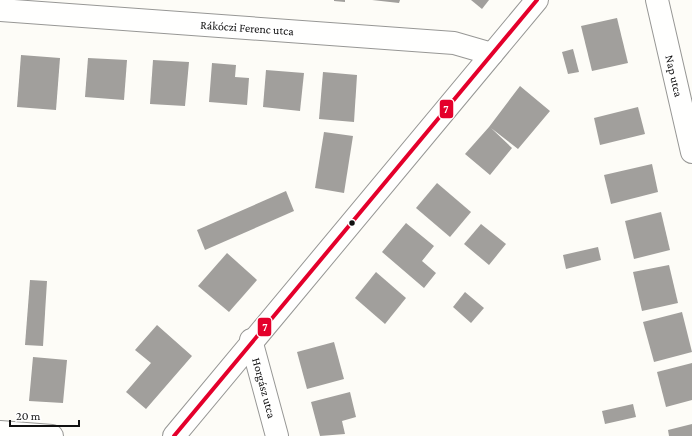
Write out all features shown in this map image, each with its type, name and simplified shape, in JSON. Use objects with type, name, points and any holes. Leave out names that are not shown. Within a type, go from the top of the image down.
[{"type":"street","points":[[174,436],[252,340],[537,0]]},
{"type":"street","name":"Nap utca","points":[[657,0],[692,152]]},
{"type":"street","name":"Rákóczi Ferenc utca","points":[[0,10],[454,43],[492,54]]},
{"type":"street","name":"Horgász utca","points":[[252,340],[277,436]]},
{"type":"street","points":[[0,432],[52,436]]},
{"type":"building","points":[[345,0],[345,2],[334,1]]},
{"type":"building","points":[[372,0],[400,0],[399,3]]},
{"type":"building","points":[[471,0],[489,0],[482,9]]},
{"type":"building","points":[[617,18],[628,63],[592,71],[581,26]]},
{"type":"building","points":[[573,49],[579,72],[568,74],[562,52]]},
{"type":"building","points":[[21,55],[60,58],[56,110],[17,107]]},
{"type":"building","points":[[88,58],[127,60],[124,100],[85,97]]},
{"type":"building","points":[[153,60],[189,62],[185,106],[150,104]]},
{"type":"building","points":[[212,63],[236,65],[235,77],[249,78],[247,105],[209,102]]},
{"type":"building","points":[[266,70],[304,73],[300,111],[263,107]]},
{"type":"building","points":[[323,72],[357,75],[354,122],[319,119]]},
{"type":"building","points":[[520,86],[550,111],[518,149],[491,128],[512,148],[490,175],[465,154],[489,127]]},
{"type":"building","points":[[638,107],[645,134],[600,145],[594,118]]},
{"type":"building","points":[[324,132],[353,136],[344,193],[315,188]]},
{"type":"building","points":[[652,164],[658,192],[611,204],[604,175]]},
{"type":"building","points":[[437,183],[471,212],[450,237],[416,208]]},
{"type":"building","points":[[286,191],[294,211],[205,250],[197,230]]},
{"type":"building","points":[[661,212],[670,250],[634,259],[625,221]]},
{"type":"building","points":[[406,223],[434,246],[422,261],[436,273],[424,288],[382,252]]},
{"type":"building","points":[[481,224],[506,244],[489,265],[464,244]]},
{"type":"building","points":[[598,247],[601,260],[566,269],[563,255]]},
{"type":"building","points":[[227,253],[257,280],[229,312],[198,286]]},
{"type":"building","points":[[669,265],[678,303],[642,311],[633,272]]},
{"type":"building","points":[[376,272],[406,298],[385,324],[355,298]]},
{"type":"building","points":[[30,280],[47,281],[43,346],[25,345]]},
{"type":"building","points":[[465,292],[484,308],[471,323],[453,307]]},
{"type":"building","points":[[682,312],[692,352],[654,362],[643,322]]},
{"type":"building","points":[[157,325],[192,356],[146,409],[126,392],[151,363],[135,350]]},
{"type":"building","points":[[334,342],[344,379],[307,389],[297,352]]},
{"type":"building","points":[[33,357],[67,360],[63,403],[29,401]]},
{"type":"building","points":[[692,363],[692,400],[666,407],[657,372]]},
{"type":"building","points":[[350,392],[356,417],[342,421],[345,434],[320,436],[311,402]]},
{"type":"building","points":[[633,404],[636,417],[605,424],[602,411]]},
{"type":"building","points":[[692,424],[692,436],[669,436],[668,430]]},
{"type":"transit line","name":"7","points":[[174,436],[537,0]]}]
